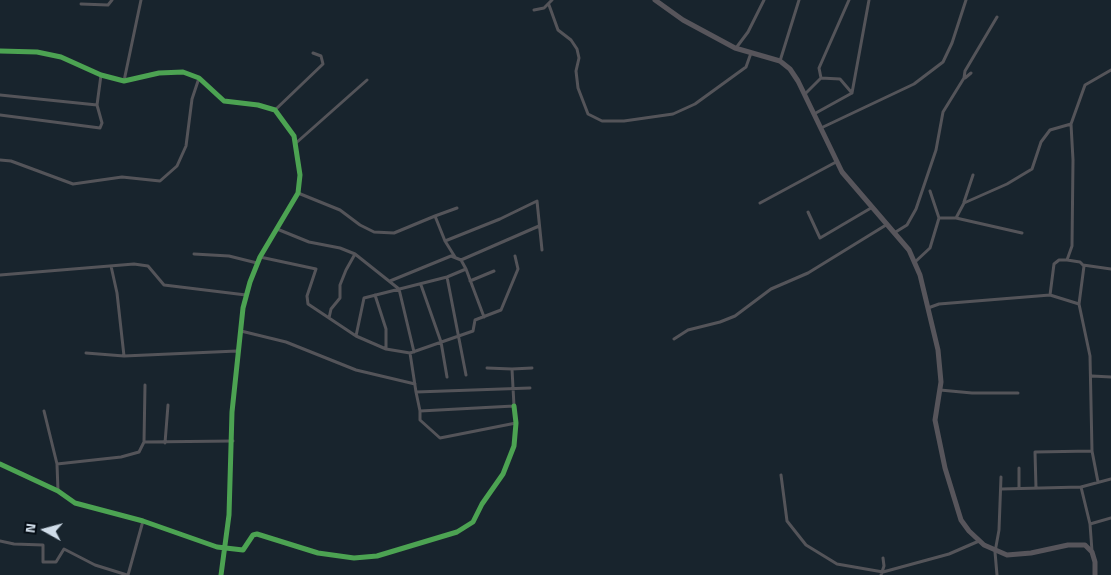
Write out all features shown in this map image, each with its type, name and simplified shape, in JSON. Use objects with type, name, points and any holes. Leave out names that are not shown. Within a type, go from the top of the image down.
[{"type":"main road","points":[[655,0],[683,20],[735,48],[780,61],[790,69],[805,94],[836,162],[871,208],[909,250],[915,262],[938,350],[940,390],[936,420],[945,468],[961,520],[979,541],[994,552],[1007,555],[1077,544],[1085,545],[1092,552],[1095,562],[1095,575]]},
{"type":"street","points":[[81,4],[108,5],[112,0]]},
{"type":"street","points":[[124,81],[141,0]]},
{"type":"street","points":[[534,10],[549,5],[552,0]]},
{"type":"street","points":[[735,48],[748,32],[764,0]]},
{"type":"street","points":[[780,61],[800,0]]},
{"type":"street","points":[[821,78],[819,68],[849,0]]},
{"type":"street","points":[[852,94],[869,0]]},
{"type":"street","points":[[821,128],[914,84],[943,62],[952,43],[966,0]]},
{"type":"street","points":[[549,5],[558,30],[571,40],[577,49],[579,58],[576,71],[578,88],[588,114],[602,121],[624,121],[673,114],[695,104],[746,67],[751,53]]},
{"type":"street","points":[[964,78],[964,71],[997,17]]},
{"type":"street","points":[[0,51],[37,52],[61,57],[102,75],[124,81],[159,73],[183,72],[199,78],[224,102],[258,105],[275,110],[285,121],[296,143],[300,175],[298,193],[260,257],[246,295],[237,351],[229,515],[222,575]]},
{"type":"street","points":[[275,110],[323,64],[321,56],[314,53]]},
{"type":"street","points":[[1067,260],[1072,246],[1073,160],[1071,124],[1085,85],[1111,70]]},
{"type":"street","points":[[894,233],[907,225],[916,209],[936,150],[943,112],[964,78],[971,73]]},
{"type":"street","points":[[0,115],[100,128],[102,123],[97,105],[102,75]]},
{"type":"street","points":[[0,160],[11,161],[73,184],[122,177],[160,181],[177,166],[186,146],[192,99],[199,78]]},
{"type":"street","points":[[805,94],[821,78],[840,79],[852,94]]},
{"type":"street","points":[[296,143],[366,80]]},
{"type":"street","points":[[814,114],[852,94]]},
{"type":"street","points":[[0,95],[97,105]]},
{"type":"street","points":[[964,203],[1007,184],[1032,169],[1041,142],[1050,130],[1071,124]]},
{"type":"street","points":[[760,203],[836,162]]},
{"type":"street","points":[[956,218],[964,203],[973,175]]},
{"type":"street","points":[[915,262],[930,248],[939,218],[930,191]]},
{"type":"street","points":[[298,193],[340,210],[360,225],[374,232],[394,233],[457,208]]},
{"type":"street","points":[[445,241],[500,219],[537,201],[542,250]]},
{"type":"street","points":[[808,212],[820,238],[871,208]]},
{"type":"street","points":[[435,216],[445,241],[456,258]]},
{"type":"street","points":[[939,218],[956,218],[1022,233]]},
{"type":"street","points":[[674,339],[688,330],[735,316],[770,289],[808,273],[886,225]]},
{"type":"street","points":[[461,260],[539,226]]},
{"type":"street","points":[[277,229],[309,242],[340,248],[355,254],[399,289],[412,353],[420,420],[440,438],[516,424]]},
{"type":"street","points":[[194,254],[229,256],[258,263]]},
{"type":"street","points":[[329,318],[331,309],[340,298],[340,286],[355,254]]},
{"type":"street","points":[[390,281],[451,256],[461,260],[466,269],[484,317]]},
{"type":"street","points":[[260,257],[316,269],[307,296],[308,304],[356,336],[386,349],[412,353],[473,331],[475,320],[500,310],[518,269],[515,256]]},
{"type":"street","points":[[1050,294],[1054,264],[1059,260],[1080,262],[1083,265],[1111,269]]},
{"type":"street","points":[[0,275],[134,264],[148,266],[164,285],[246,295]]},
{"type":"street","points":[[1083,265],[1079,304],[1092,376],[1090,404],[1092,451],[1098,482]]},
{"type":"street","points":[[111,266],[117,293],[124,356]]},
{"type":"street","points":[[356,336],[364,298],[447,277],[466,269]]},
{"type":"street","points":[[470,281],[494,271]]},
{"type":"street","points":[[447,277],[460,335],[466,375]]},
{"type":"street","points":[[421,284],[441,342],[447,377]]},
{"type":"street","points":[[928,308],[939,304],[1050,294],[1079,304]]},
{"type":"street","points":[[375,295],[386,329],[386,349]]},
{"type":"street","points":[[241,332],[286,342],[356,370],[415,384]]},
{"type":"street","points":[[86,354],[124,356],[237,351]]},
{"type":"street","points":[[487,368],[532,368]]},
{"type":"street","points":[[0,464],[58,491],[75,503],[143,521],[224,548],[243,550],[253,535],[256,534],[300,549],[354,558],[400,551],[457,532],[473,522],[482,504],[503,474],[514,446],[516,424],[512,369]]},
{"type":"street","points":[[1092,376],[1111,376]]},
{"type":"street","points":[[57,464],[139,452],[144,442],[145,385]]},
{"type":"street","points":[[416,392],[530,388]]},
{"type":"street","points":[[940,390],[972,393],[1018,393]]},
{"type":"street","points":[[164,443],[168,405]]},
{"type":"street","points":[[420,411],[514,406]]},
{"type":"street","points":[[44,411],[57,464],[58,491]]},
{"type":"street","points":[[144,442],[232,440]]},
{"type":"street","points":[[1036,488],[1035,452],[1092,451]]},
{"type":"street","points":[[1019,468],[1019,488]]},
{"type":"street","points":[[781,475],[788,521],[806,545],[837,564],[882,573],[949,554],[979,541]]},
{"type":"street","points":[[997,575],[994,552],[999,530],[1001,477]]},
{"type":"street","points":[[1001,489],[1081,486],[1111,479]]},
{"type":"street","points":[[1081,486],[1090,524],[1092,552]]},
{"type":"street","points":[[1090,524],[1111,518]]},
{"type":"street","points":[[0,541],[14,544],[42,545],[43,562],[56,562],[64,548],[95,565],[128,575],[143,521]]},
{"type":"street","points":[[882,573],[883,558]]},
{"type":"cycle path","points":[[0,51],[37,52],[61,57],[101,75],[124,81],[159,73],[183,72],[199,78],[224,101],[258,105],[275,110],[294,136],[300,175],[298,193],[260,257],[250,282],[243,308],[232,412],[229,515],[221,575]]},
{"type":"cycle path","points":[[0,464],[58,491],[75,503],[143,521],[217,547],[243,550],[253,535],[257,534],[318,553],[354,558],[377,556],[457,532],[473,522],[482,504],[503,474],[514,446],[516,423],[514,406]]}]
